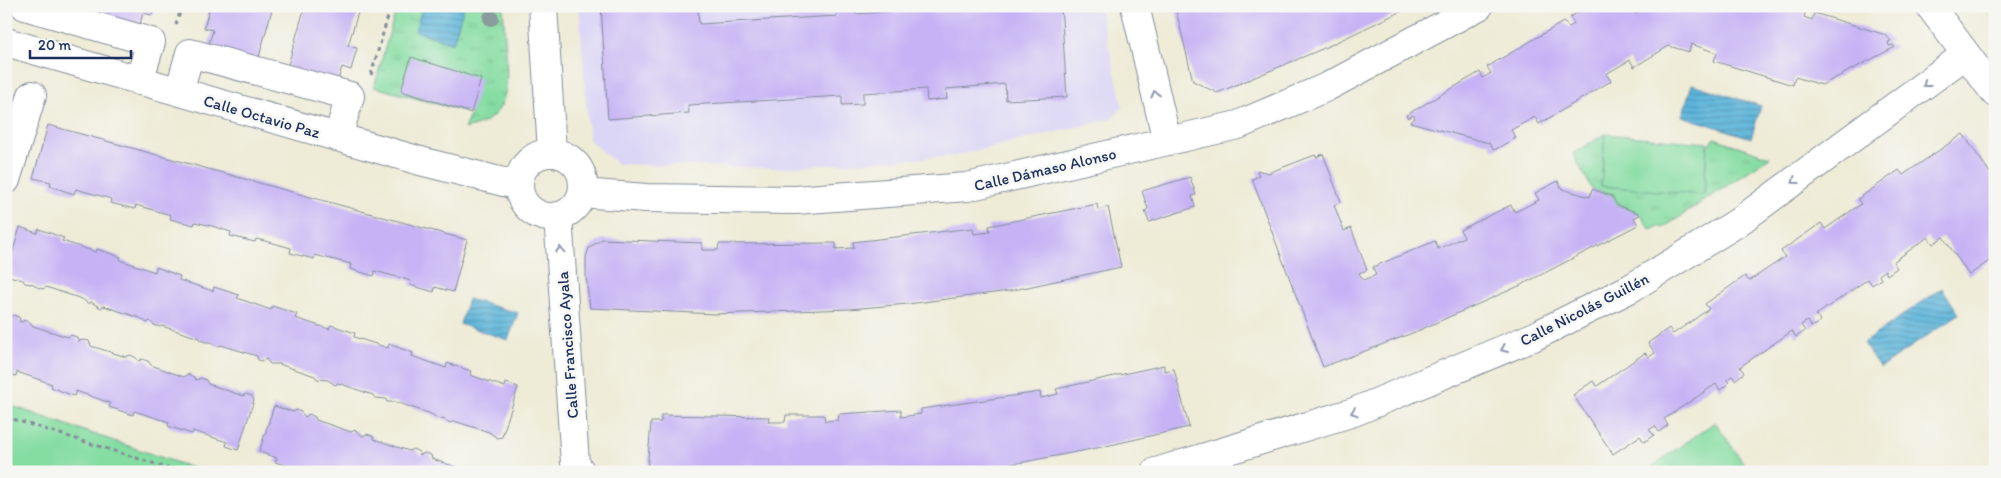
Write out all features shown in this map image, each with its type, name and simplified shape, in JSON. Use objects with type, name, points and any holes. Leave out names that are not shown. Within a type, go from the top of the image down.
[{"type":"street","points":[[25,6],[151,42],[139,81]]},
{"type":"street","points":[[543,6],[552,153]]},
{"type":"street","points":[[1135,6],[1167,141]]},
{"type":"street","name":"Calle Dámaso Alonso","points":[[582,193],[646,198],[796,200],[967,187],[1238,125],[1318,91],[1479,6]]},
{"type":"street","points":[[1930,6],[1995,93]]},
{"type":"street","name":"Calle Octavio Paz","points":[[6,42],[424,162],[519,186]]},
{"type":"street","points":[[179,92],[190,53],[271,73],[350,96],[338,137]]},
{"type":"street","name":"Calle Nicolás Guillén","points":[[1156,472],[1354,412],[1533,337],[1631,288],[1737,223],[1965,55]]},
{"type":"street","points":[[6,180],[32,95]]},
{"type":"street","points":[[552,153],[570,159],[577,166],[583,184],[582,193],[573,208],[558,216],[549,217],[532,210],[521,196],[519,186],[520,178],[528,162],[544,154],[552,153]]},
{"type":"street","name":"Calle Francisco Ayala","points":[[558,216],[575,463],[581,472]]},
{"type":"path","points":[[370,78],[391,6]]},
{"type":"path","points":[[6,417],[181,472]]},
{"type":"shaded area","points":[[579,6],[1099,6],[1123,107],[1111,119],[954,156],[777,168],[617,164],[589,140]]},
{"type":"green space","points":[[397,6],[503,6],[507,79],[503,102],[490,119],[479,125],[464,129],[471,113],[374,87]]},
{"type":"green space","points":[[1605,134],[1601,186],[1704,194],[1707,147],[1714,138],[1770,157],[1663,228],[1659,226],[1651,230],[1638,213],[1617,205],[1612,196],[1592,189],[1573,154]]},
{"type":"green space","points":[[1605,134],[1707,143],[1704,195],[1601,186]]},
{"type":"green space","points":[[6,404],[204,472],[6,472]]},
{"type":"green space","points":[[1715,422],[1744,464],[1733,472],[1644,472]]},
{"type":"water","points":[[423,6],[464,6],[453,43],[415,31]]},
{"type":"water","points":[[1692,84],[1761,106],[1751,138],[1682,116]]},
{"type":"water","points":[[1942,288],[1959,314],[1880,368],[1863,343]]},
{"type":"water","points":[[468,299],[518,313],[508,340],[460,324]]},
{"type":"building","points":[[91,6],[155,6],[152,15],[143,13],[138,32],[88,17]]},
{"type":"building","points":[[210,6],[219,9],[219,6],[273,6],[257,64],[207,50],[213,30],[204,28]]},
{"type":"building","points":[[305,6],[369,6],[367,11],[359,9],[348,46],[357,48],[351,70],[342,67],[336,86],[286,72]]},
{"type":"building","points":[[601,6],[698,6],[699,24],[837,16],[836,6],[855,6],[855,14],[922,9],[921,6],[940,6],[940,9],[982,6],[1061,6],[1067,97],[1006,100],[1005,84],[946,89],[947,99],[927,101],[926,89],[863,93],[863,104],[842,105],[842,96],[688,105],[689,113],[608,119]]},
{"type":"building","points":[[1175,6],[1412,6],[1322,49],[1217,93],[1193,81]]},
{"type":"building","points":[[1589,6],[1631,6],[1635,14],[1647,6],[1792,6],[1806,11],[1804,17],[1812,20],[1814,13],[1886,35],[1891,41],[1888,42],[1889,46],[1893,45],[1895,47],[1822,85],[1795,77],[1793,85],[1714,61],[1717,53],[1691,44],[1689,52],[1669,46],[1634,67],[1630,60],[1606,74],[1611,81],[1539,124],[1535,117],[1511,130],[1516,138],[1494,150],[1489,143],[1410,122],[1415,118],[1413,115],[1408,118],[1406,115],[1480,72],[1483,78],[1491,73],[1487,67],[1563,22],[1569,27],[1574,24],[1570,17]]},
{"type":"building","points":[[411,57],[481,79],[471,113],[401,91]]},
{"type":"building","points":[[48,125],[467,240],[453,292],[435,287],[434,292],[410,285],[411,281],[390,275],[375,271],[374,276],[350,269],[351,264],[315,255],[314,259],[290,253],[291,248],[256,239],[255,242],[230,236],[231,232],[212,226],[195,222],[194,225],[170,219],[171,215],[136,205],[135,209],[110,203],[111,199],[76,189],[74,194],[50,186],[51,182],[33,178]]},
{"type":"building","points":[[1963,134],[1995,180],[1995,257],[1969,275],[1943,237],[1933,244],[1928,237],[1893,262],[1897,268],[1887,275],[1885,270],[1879,275],[1881,279],[1872,285],[1868,279],[1816,315],[1821,321],[1811,327],[1807,321],[1801,325],[1805,331],[1796,337],[1792,331],[1740,367],[1744,373],[1735,380],[1732,376],[1727,380],[1729,383],[1720,390],[1716,384],[1664,419],[1668,425],[1659,432],[1655,426],[1649,430],[1654,435],[1644,442],[1640,436],[1613,454],[1573,395],[1593,381],[1597,386],[1645,353],[1649,357],[1655,353],[1648,343],[1669,328],[1673,334],[1709,309],[1705,304],[1745,276],[1749,281],[1785,257],[1781,251],[1821,223],[1825,229],[1861,204],[1858,199],[1899,170],[1903,175]]},
{"type":"building","points":[[1323,154],[1341,202],[1334,205],[1344,231],[1351,228],[1367,270],[1359,273],[1363,280],[1376,275],[1373,267],[1435,241],[1438,249],[1464,237],[1460,230],[1511,205],[1515,212],[1539,200],[1535,193],[1558,181],[1562,189],[1590,197],[1592,189],[1612,196],[1617,205],[1640,215],[1634,218],[1638,225],[1519,286],[1415,332],[1323,367],[1252,179],[1259,176],[1257,170],[1268,173],[1315,155],[1316,157]]},
{"type":"building","points":[[1190,177],[1196,195],[1192,196],[1195,207],[1149,222],[1145,211],[1148,209],[1142,191]]},
{"type":"building","points":[[1097,204],[1098,210],[1108,207],[1121,267],[1009,291],[908,304],[849,309],[715,314],[590,308],[586,277],[586,257],[589,248],[602,239],[702,243],[702,250],[718,250],[719,244],[836,243],[836,249],[854,248],[853,242],[973,228],[974,234],[990,232],[989,226]]},
{"type":"building","points":[[20,227],[37,233],[39,229],[64,238],[62,241],[96,252],[97,249],[121,257],[120,260],[155,272],[156,267],[180,276],[179,280],[213,291],[214,287],[239,295],[237,298],[271,310],[272,306],[297,314],[295,318],[329,329],[331,325],[355,333],[354,337],[388,348],[389,344],[413,353],[412,356],[446,368],[447,363],[471,371],[470,375],[505,387],[506,383],[518,387],[502,437],[497,438],[489,432],[454,421],[451,423],[444,418],[439,419],[431,414],[396,402],[387,402],[386,399],[375,398],[373,395],[338,383],[335,385],[328,380],[317,379],[315,376],[279,364],[270,364],[266,359],[263,361],[258,360],[257,356],[221,345],[218,346],[199,338],[154,325],[150,321],[147,323],[140,318],[104,306],[101,308],[91,302],[89,304],[82,299],[46,287],[43,289],[32,283],[25,283],[23,280],[6,275]]},
{"type":"building","points":[[13,315],[19,317],[20,322],[26,320],[33,326],[68,337],[71,335],[77,337],[78,341],[89,341],[91,346],[126,357],[130,355],[139,361],[142,359],[148,361],[151,365],[184,377],[188,374],[196,380],[201,378],[206,380],[208,384],[243,396],[246,394],[252,396],[254,400],[238,450],[226,446],[227,442],[193,431],[192,434],[168,426],[169,422],[134,411],[133,415],[109,407],[110,403],[76,391],[74,396],[51,387],[52,384],[17,372],[16,376],[6,373],[6,318]]},
{"type":"building","points":[[1164,365],[1164,371],[1174,369],[1189,427],[1102,447],[1013,464],[951,472],[647,472],[651,422],[661,422],[661,415],[769,417],[768,422],[785,422],[786,415],[824,415],[825,421],[838,420],[839,414],[901,410],[901,417],[921,414],[921,409],[1040,392],[1041,398],[1058,394],[1056,389]]},
{"type":"building","points":[[274,406],[293,412],[296,410],[305,417],[309,414],[315,417],[316,420],[351,432],[355,430],[363,436],[367,434],[373,436],[374,439],[409,451],[413,449],[419,452],[420,455],[425,453],[431,455],[432,459],[468,471],[471,469],[479,472],[317,472],[301,466],[300,470],[275,462],[277,458],[259,452]]}]
